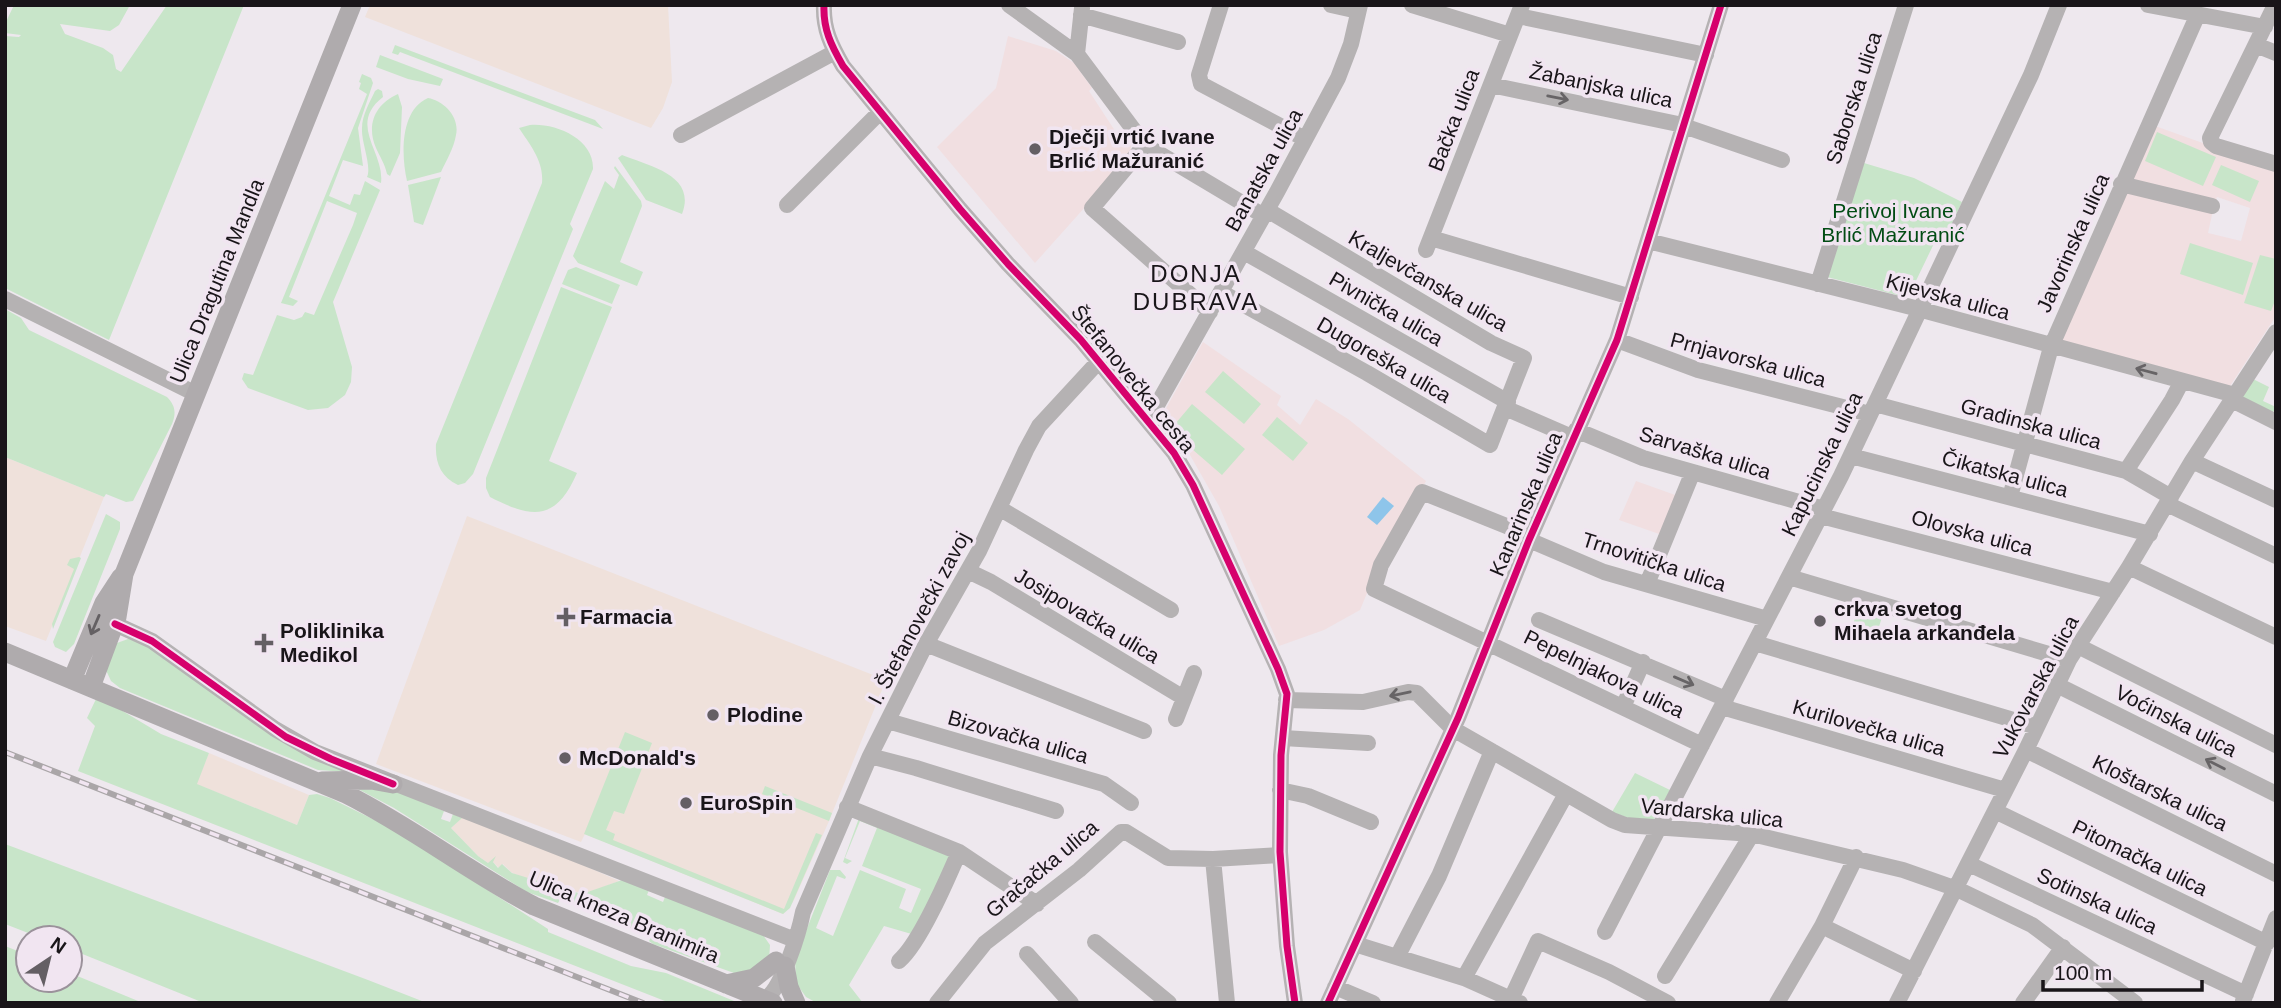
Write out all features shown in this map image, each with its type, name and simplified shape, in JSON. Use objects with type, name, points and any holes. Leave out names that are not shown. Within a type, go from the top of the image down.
[{"type":"main road","name":"Ulica Dragutina Mandla","points":[[91,688],[115,625],[124,574],[352,5]]},
{"type":"main road","name":"Ulica Dragutina Mandla","points":[[72,680],[104,603],[124,574]]},
{"type":"main road","name":"Ulica kneza Branimira","points":[[5,652],[317,782],[389,816],[501,888],[534,906],[769,1001]]},
{"type":"main road","points":[[317,782],[349,779],[393,784]]},
{"type":"main road","points":[[725,984],[754,978],[779,961],[796,1003]]},
{"type":"street","name":"Štefanovečka cesta","points":[[824,5],[824,27],[835,52],[880,113],[1008,264],[1099,361],[1174,453],[1193,485],[1285,687],[1280,855],[1287,946],[1298,999]]},
{"type":"street","points":[[1009,5],[1077,54],[1145,145],[1092,208],[1210,312]]},
{"type":"street","points":[[1221,5],[1199,75],[1201,84],[1305,139]]},
{"type":"street","points":[[1331,5],[1359,8]]},
{"type":"street","points":[[1412,5],[1510,35]]},
{"type":"street","name":"Kanarinska ulica","points":[[1330,998],[1453,729],[1574,433],[1604,373],[1632,297],[1721,5]]},
{"type":"street","name":"Saborska ulica","points":[[1818,284],[1906,5]]},
{"type":"street","name":"Kapucinska ulica","points":[[1605,932],[1851,456],[2031,75],[2059,5]]},
{"type":"street","points":[[2148,5],[2264,27]]},
{"type":"street","points":[[2275,5],[2211,135],[2211,142],[2216,146],[2276,164]]},
{"type":"street","name":"Banatska ulica","points":[[1148,421],[1244,252],[1346,59],[1359,8]]},
{"type":"street","points":[[1077,54],[1081,10],[1178,43]]},
{"type":"street","points":[[1520,10],[1706,55]]},
{"type":"street","name":"Bačka ulica","points":[[1520,10],[1428,244],[1632,297]]},
{"type":"street","name":"Javorinska ulica","points":[[2010,497],[2050,347],[2199,14]]},
{"type":"street","points":[[2256,45],[2276,52]]},
{"type":"street","points":[[681,135],[835,52]]},
{"type":"street","name":"Žabanjska ulica","points":[[1491,85],[1685,126],[1782,160]]},
{"type":"street","points":[[787,205],[880,113]]},
{"type":"street","name":"Kraljevčanska ulica","points":[[1145,145],[1491,343],[1524,358],[1506,405]]},
{"type":"street","points":[[2121,184],[2212,206]]},
{"type":"street","name":"Kijevska ulica","points":[[1648,241],[2182,381],[2234,398],[2276,422]]},
{"type":"street","name":"Pivnička ulica","points":[[1244,252],[1506,405],[1574,433]]},
{"type":"street","name":"Dugoreška ulica","points":[[1221,292],[1490,445],[1506,405]]},
{"type":"street","points":[[5,299],[196,394]]},
{"type":"street","name":"Vukovarska ulica","points":[[1897,1003],[2073,653],[2275,333]]},
{"type":"street","name":"Prnjavorska ulica","points":[[1616,340],[1698,370],[1872,409]]},
{"type":"street","name":"I. Štefanovečki zavoj","points":[[769,1001],[775,991],[779,961],[870,756],[926,644],[968,571],[1039,426],[1099,361]]},
{"type":"street","points":[[2126,471],[2182,381]]},
{"type":"street","name":"Gradinska ulica","points":[[1872,409],[2126,471],[2169,501],[2276,556]]},
{"type":"street","name":"Sarvaška ulica","points":[[1574,433],[1692,474],[1822,512]]},
{"type":"street","name":"Čikatska ulica","points":[[1851,456],[2150,534]]},
{"type":"street","points":[[2193,461],[2276,500]]},
{"type":"street","points":[[1647,584],[1692,474]]},
{"type":"street","name":"Trnovitička ulica","points":[[1374,589],[1381,565],[1422,492],[1604,572],[1767,619]]},
{"type":"street","points":[[999,508],[1171,610]]},
{"type":"street","name":"Olovska ulica","points":[[1822,512],[2113,593]]},
{"type":"street","points":[[2129,567],[2276,637]]},
{"type":"street","name":"Josipovačka ulica","points":[[968,571],[1184,698]]},
{"type":"street","points":[[1789,577],[2073,653],[2276,745]]},
{"type":"street","name":"Pepelnjakova ulica","points":[[1374,589],[1702,745]]},
{"type":"street","name":"Kurilovečka ulica","points":[[1539,620],[1643,662],[1724,703],[2005,790]]},
{"type":"street","name":"Ulica kneza Branimira","points":[[115,625],[152,641],[286,737],[323,756],[790,939]]},
{"type":"street","points":[[1755,643],[2037,727]]},
{"type":"street","points":[[926,644],[1144,732]]},
{"type":"street","points":[[1623,707],[1643,662]]},
{"type":"street","points":[[1176,719],[1194,673]]},
{"type":"street","name":"Voćinska ulica","points":[[2057,685],[2276,794]]},
{"type":"street","name":"Vardarska ulica","points":[[1286,700],[1363,702],[1412,692],[1420,695],[1453,729],[1625,825],[1752,834],[1903,870],[1956,889],[2032,926],[2063,947],[2124,1000]]},
{"type":"street","name":"Bizovačka ulica","points":[[888,721],[1104,784],[1131,803]]},
{"type":"street","points":[[1283,738],[1368,743]]},
{"type":"street","name":"Kloštarska ulica","points":[[2026,750],[2276,874]]},
{"type":"street","points":[[1397,957],[1439,876],[1492,751]]},
{"type":"street","points":[[870,756],[1056,811]]},
{"type":"street","points":[[1280,790],[1308,796],[1371,822]]},
{"type":"street","points":[[1464,978],[1566,794]]},
{"type":"street","points":[[847,807],[959,852],[1037,904]]},
{"type":"street","name":"Pitomačka ulica","points":[[1994,811],[2267,943]]},
{"type":"street","name":"Gračačka ulica","points":[[937,1003],[985,943],[1037,904],[1121,832],[1168,858],[1213,859],[1280,855]]},
{"type":"street","points":[[1665,976],[1752,834]]},
{"type":"street","points":[[899,961],[906,955],[917,936],[959,852]]},
{"type":"street","points":[[1777,1003],[1822,926],[1856,857]]},
{"type":"street","points":[[1213,859],[1227,1003]]},
{"type":"street","name":"Sotinska ulica","points":[[1969,864],[2244,998]]},
{"type":"street","points":[[760,927],[780,926],[800,916]]},
{"type":"street","points":[[2244,998],[2276,919]]},
{"type":"street","points":[[1822,926],[1914,971]]},
{"type":"street","points":[[760,927],[774,943],[779,961]]},
{"type":"street","points":[[1095,942],[1169,1003]]},
{"type":"street","points":[[1355,944],[1464,978],[1515,1001],[1538,942],[1609,972],[1668,1003]]},
{"type":"street","points":[[2023,1003],[2063,947]]},
{"type":"street","points":[[1027,954],[1069,1002]]},
{"type":"street","points":[[1330,998],[1373,1003]]},
{"type":"shaded area","points":[[370,5],[668,5],[672,82],[663,108],[651,128],[365,17]]},
{"type":"shaded area","name":"Dječji vrtić Ivane Brlić Mažuranić","points":[[1008,36],[1056,51],[1074,63],[1092,88],[1089,91],[1119,137],[1123,135],[1131,145],[1131,152],[1035,263],[937,147],[996,88]]},
{"type":"shaded area","points":[[2155,126],[2276,169],[2276,316],[2230,386],[2060,340],[2126,190],[2213,210],[2208,233],[2241,241],[2250,208],[2217,197],[2214,204],[2130,182]]},
{"type":"shaded area","points":[[1203,342],[1281,396],[1277,405],[1300,425],[1316,399],[1348,419],[1426,481],[1382,557],[1360,610],[1324,630],[1279,646],[1219,506],[1190,455],[1160,419]]},
{"type":"shaded area","points":[[5,457],[104,497],[46,641],[5,626]]},
{"type":"shaded area","points":[[1636,481],[1678,496],[1662,535],[1619,520]]},
{"type":"shaded area","points":[[467,516],[886,680],[829,821],[793,902],[783,914],[585,834],[581,842],[376,764]]},
{"type":"shaded area","points":[[209,753],[309,795],[297,825],[196,784]]},
{"type":"shaded area","points":[[463,816],[619,881],[585,894],[561,888],[549,891],[536,886],[511,872],[503,864],[499,868],[493,862],[488,863],[478,856],[451,828]]},
{"type":"green space","points":[[14,5],[130,5],[119,25],[110,31],[60,24],[65,34],[103,48],[113,55],[116,69],[121,72],[167,5],[244,5],[109,340],[5,288],[5,36],[21,35],[5,33],[5,24]]},
{"type":"green space","points":[[395,45],[595,120],[603,129],[400,52],[398,55],[392,53]]},
{"type":"green space","points":[[380,55],[443,79],[440,86],[408,79],[376,67]]},
{"type":"green space","points":[[362,74],[371,78],[373,83],[358,128],[363,166],[343,160],[329,196],[350,205],[354,194],[360,195],[365,181],[380,190],[333,302],[352,367],[351,382],[345,395],[328,408],[308,410],[248,388],[242,379],[244,373],[253,375],[277,315],[294,320],[302,317],[305,312],[314,315],[353,225],[357,213],[327,201],[289,297],[298,301],[293,306],[281,303],[367,94],[359,89]]},
{"type":"green space","points":[[378,89],[382,91],[383,97],[373,107],[368,118],[368,128],[381,172],[381,183],[367,177],[368,167],[362,134],[365,113]]},
{"type":"green space","points":[[398,94],[402,107],[400,153],[390,176],[376,148],[372,131],[378,109]]},
{"type":"green space","points":[[428,98],[445,106],[453,116],[457,128],[455,140],[441,172],[407,181],[404,146],[407,123],[412,112]]},
{"type":"green space","points":[[530,125],[551,127],[572,135],[587,149],[592,158],[593,169],[570,224],[573,229],[473,474],[465,483],[458,485],[440,469],[436,444],[542,183],[539,160],[519,128]]},
{"type":"green space","points":[[2157,132],[2216,157],[2203,186],[2145,161]]},
{"type":"green space","points":[[622,155],[657,168],[677,181],[683,190],[685,201],[682,214],[646,200],[618,158]]},
{"type":"green space","name":"Perivoj Ivane Brlić Mažuranić","points":[[1864,163],[1914,178],[1962,202],[1947,234],[1940,231],[1913,287],[1905,297],[1827,277]]},
{"type":"green space","points":[[2221,165],[2259,181],[2250,202],[2212,185]]},
{"type":"green space","points":[[615,166],[642,206],[620,262],[643,272],[637,286],[578,263],[573,256],[605,181],[614,189],[619,175]]},
{"type":"green space","points":[[441,177],[423,225],[414,222],[408,185]]},
{"type":"green space","points":[[2190,243],[2253,263],[2243,295],[2180,274]]},
{"type":"green space","points":[[2260,255],[2276,259],[2276,298],[2271,311],[2244,303]]},
{"type":"green space","points":[[576,267],[620,285],[612,304],[562,284],[568,270]]},
{"type":"green space","points":[[561,287],[612,307],[549,461],[577,473],[561,500],[542,511],[531,512],[490,497],[486,478]]},
{"type":"green space","points":[[5,309],[21,318],[29,330],[170,400],[174,410],[172,424],[133,501],[126,502],[106,494],[104,497],[5,457]]},
{"type":"green space","points":[[1223,371],[1261,404],[1244,424],[1205,392]]},
{"type":"green space","points":[[2253,379],[2269,387],[2263,401],[2276,407],[2272,414],[2241,399]]},
{"type":"green space","points":[[1192,404],[1245,449],[1222,475],[1170,430]]},
{"type":"green space","points":[[1277,417],[1308,443],[1293,461],[1262,435]]},
{"type":"green space","points":[[106,514],[120,522],[120,529],[74,644],[66,652],[55,647],[53,642]]},
{"type":"green space","points":[[81,558],[53,629],[52,624],[74,569],[67,565],[70,559]]},
{"type":"green space","points":[[1859,604],[1884,611],[1875,639],[1851,632]]},
{"type":"green space","points":[[128,639],[138,640],[348,772],[318,770],[120,688],[111,681],[105,668],[117,643]]},
{"type":"green space","points":[[96,699],[121,710],[161,734],[209,753],[197,784],[297,825],[309,795],[317,794],[330,798],[395,830],[548,929],[548,932],[631,966],[666,973],[739,1003],[670,1003],[78,771],[95,726],[87,718]]},
{"type":"green space","points":[[625,732],[652,743],[624,814],[614,811],[606,830],[615,834],[613,840],[784,909],[816,833],[822,835],[790,908],[783,914],[584,834]]},
{"type":"green space","points":[[1635,773],[1670,790],[1654,819],[1634,820],[1612,812]]},
{"type":"green space","points":[[765,786],[832,813],[829,821],[762,794]]},
{"type":"green space","points":[[358,789],[394,790],[444,811],[441,819],[450,822],[453,814],[462,818],[451,828],[478,856],[488,863],[496,856],[493,862],[498,868],[502,864],[512,873],[538,881],[537,886],[548,891],[551,886],[582,894],[622,880],[649,890],[647,895],[663,902],[665,897],[763,935],[770,945],[769,960],[756,971],[734,973],[653,944],[649,941],[651,937],[585,907],[585,904],[561,898],[558,903],[527,892],[394,808]]},
{"type":"green space","points":[[859,818],[954,856],[915,935],[884,926],[849,985],[863,1003],[817,1003],[806,997],[796,983],[795,959],[830,870],[840,870],[846,877],[837,876],[816,928],[833,936],[860,870],[906,889],[899,908],[911,913],[921,889],[862,866],[877,828],[860,821],[845,858],[852,861],[847,864],[843,862]]},
{"type":"green space","points":[[5,844],[427,1003],[204,1003],[84,955],[84,924],[14,924],[14,928],[5,924]]},
{"type":"green space","points":[[5,946],[14,950],[14,994],[84,994],[84,979],[143,1003],[5,1003]]},
{"type":"water","points":[[1383,497],[1394,506],[1377,525],[1367,517]]},
{"type":"railway","points":[[5,752],[643,1003]]},
{"type":"cycle path","points":[[824,5],[829,37],[843,66],[960,209],[1081,340],[1174,453],[1193,485],[1287,694],[1281,755],[1280,852],[1287,946],[1295,1003]]},
{"type":"cycle path","points":[[1328,1003],[1458,718],[1529,540],[1617,340],[1721,5]]},
{"type":"cycle path","points":[[115,624],[152,641],[286,737],[393,784]]},
{"type":"place","name":"Dječji vrtić Ivane Brlić Mažuranić","points":[[1035,149]]},
{"type":"place","name":"Farmacia","points":[[566,617]]},
{"type":"place","name":"crkva svetog Mihaela arkanđela","points":[[1820,621]]},
{"type":"place","name":"Poliklinika Medikol","points":[[264,643]]},
{"type":"place","name":"Plodine","points":[[713,715]]},
{"type":"place","name":"McDonald's","points":[[565,758]]},
{"type":"place","name":"EuroSpin","points":[[686,803]]},
{"type":"district","name":"DONJA DUBRAVA","points":[[1196,288]]}]
